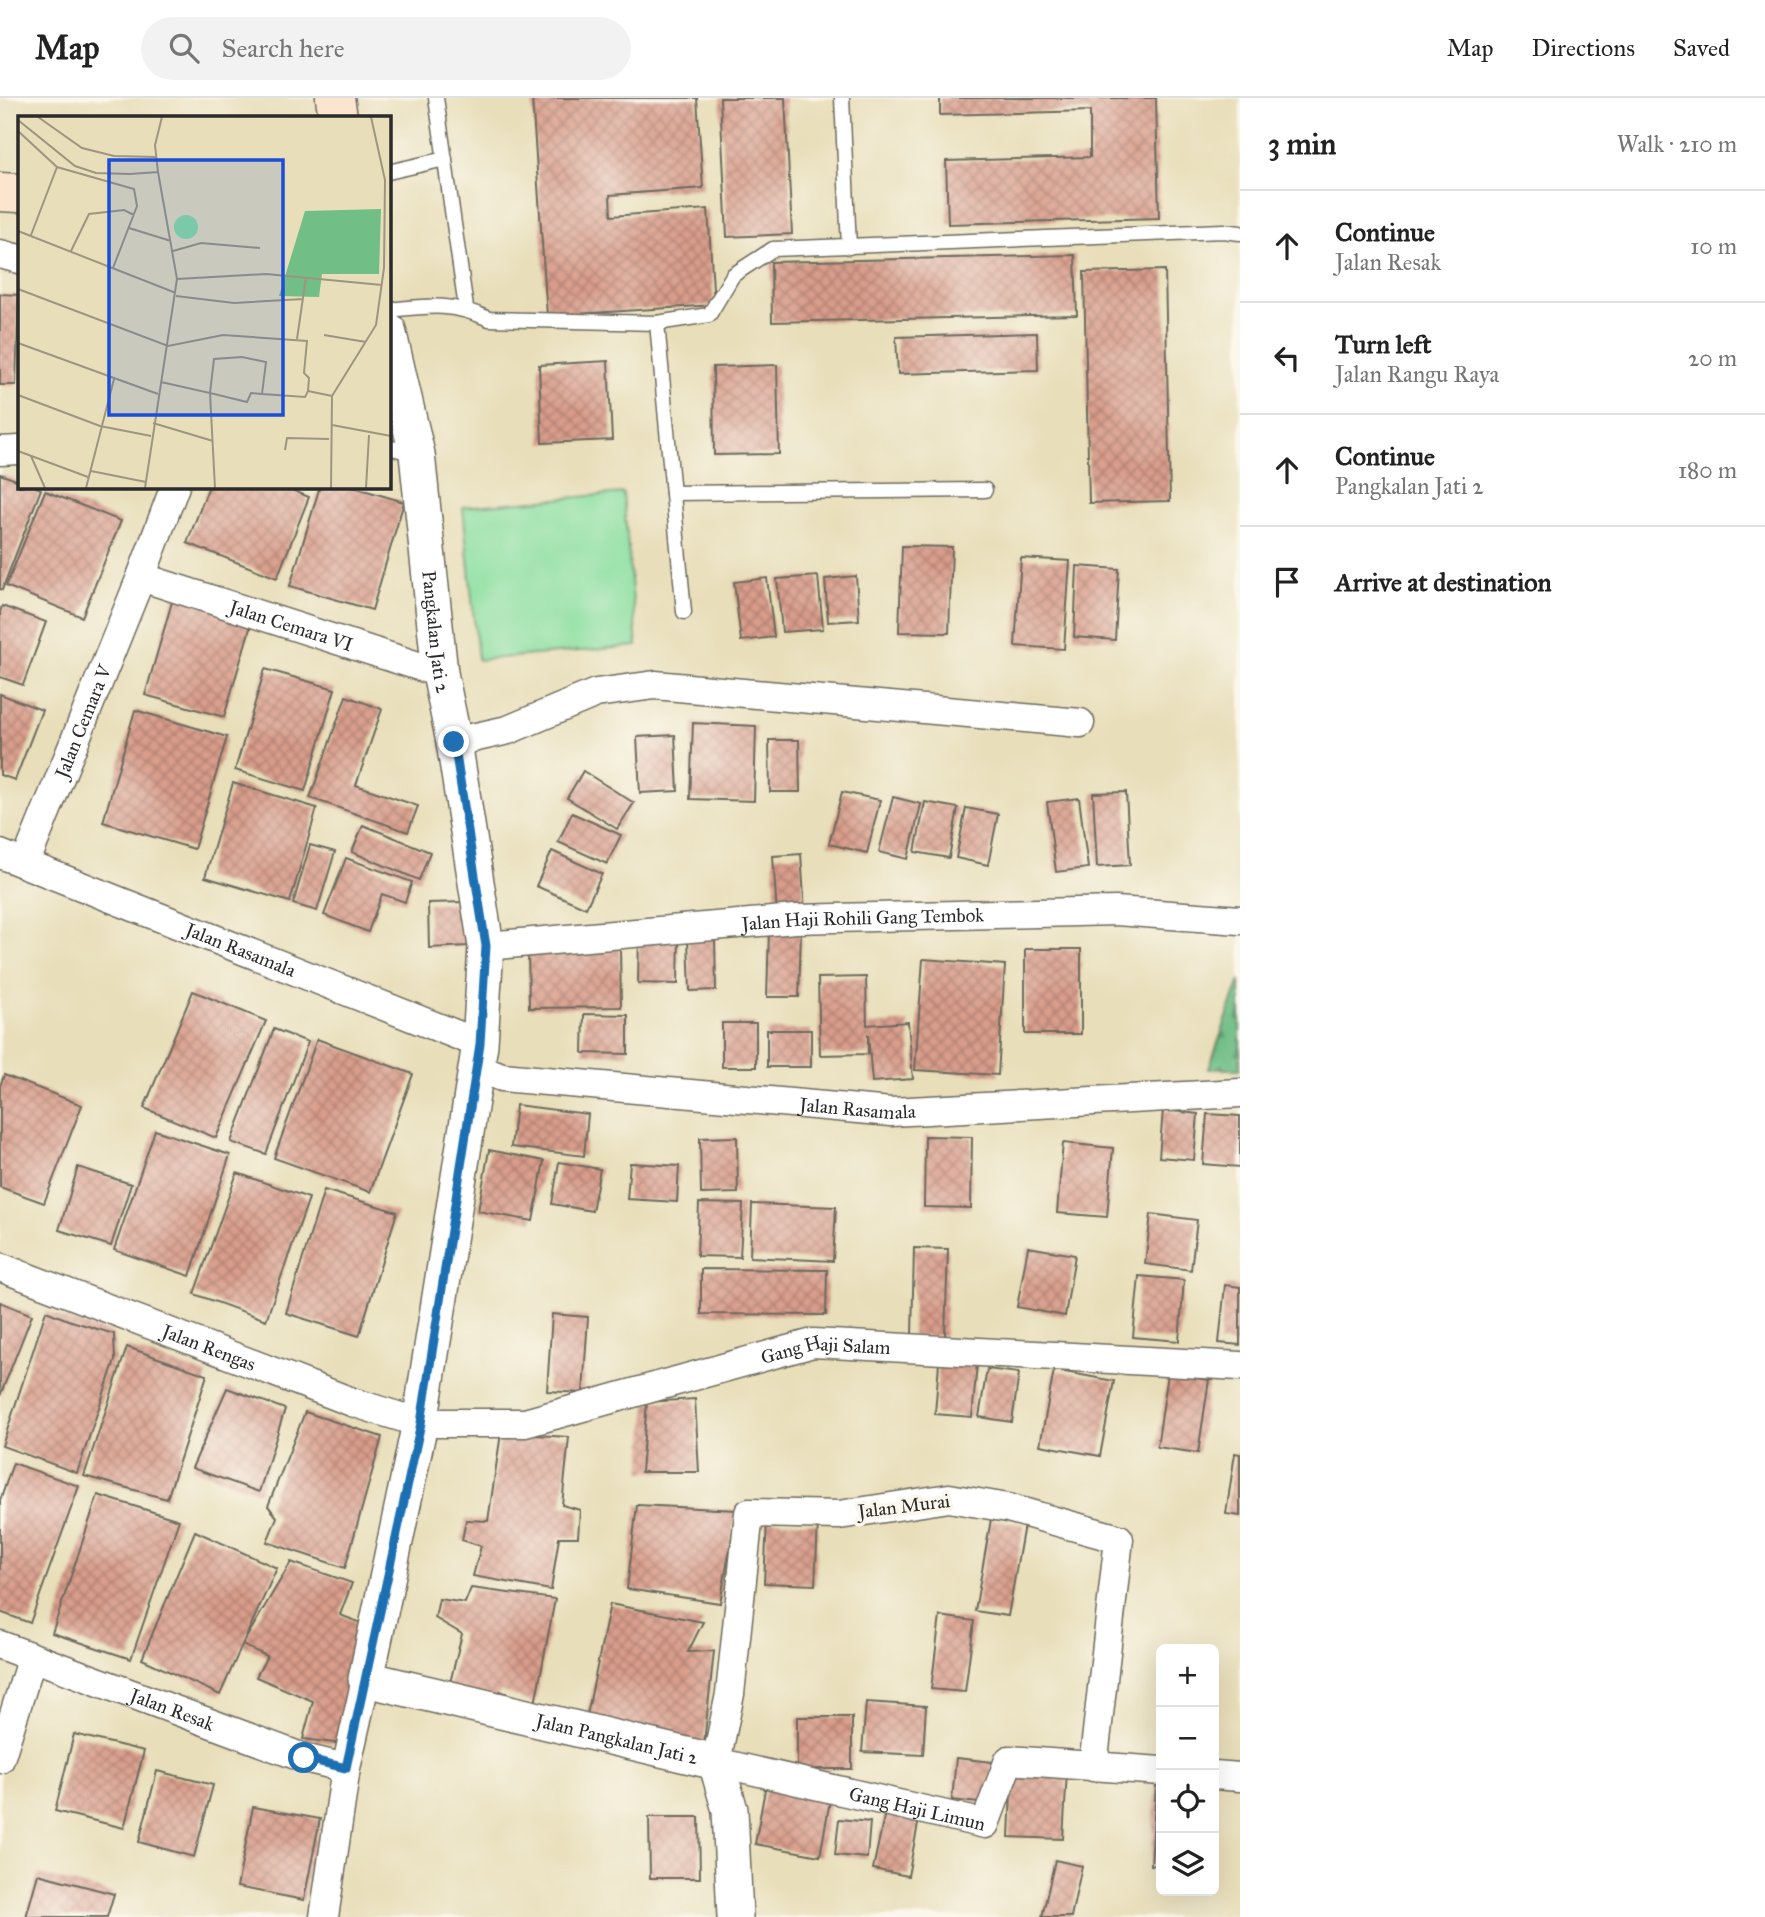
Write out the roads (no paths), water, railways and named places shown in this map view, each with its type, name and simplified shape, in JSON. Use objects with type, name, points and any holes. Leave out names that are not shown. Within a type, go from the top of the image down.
[{"type":"main road","points":[[335,98],[338,116]]},
{"type":"main road","points":[[0,192],[18,193]]},
{"type":"street","points":[[0,254],[18,259]]},
{"type":"street","name":"Pangkalan Jati 2","points":[[366,1679],[421,1423],[478,1056],[486,946],[454,742],[403,451],[390,346]]},
{"type":"street","points":[[0,450],[18,450]]},
{"type":"street","name":"Jalan Cemara V","points":[[13,859],[141,577],[173,488]]},
{"type":"street","name":"Jalan Cemara VI","points":[[141,577],[440,673]]},
{"type":"street","points":[[454,742],[508,730],[596,693],[655,685],[1080,723]]},
{"type":"street","name":"Jalan Rasamala","points":[[13,859],[478,1056],[502,1077],[891,1112],[1240,1093]]},
{"type":"street","name":"Jalan Haji Rohili Gang Tembok","points":[[486,946],[795,919],[1116,911],[1240,920]]},
{"type":"street","name":"Jalan Rengas","points":[[0,1267],[352,1402],[421,1423]]},
{"type":"street","name":"Gang Haji Salam","points":[[421,1423],[525,1423],[813,1343],[1240,1366]]},
{"type":"street","name":"Jalan Murai","points":[[716,1762],[730,1694],[749,1513],[839,1515],[949,1498],[1008,1508],[1119,1539],[1093,1766]]},
{"type":"street","name":"Jalan Resak","points":[[0,1645],[304,1758],[346,1768]]},
{"type":"street","points":[[0,1759],[32,1657]]},
{"type":"street","points":[[324,1917],[346,1768],[366,1679]]},
{"type":"street","name":"Jalan Pangkalan Jati 2","points":[[366,1679],[716,1762],[730,1810],[735,1917]]},
{"type":"street","name":"Gang Haji Limun","points":[[716,1762],[985,1824],[1009,1760],[1156,1771]]},
{"type":"street","points":[[1219,1775],[1240,1777]]},
{"type":"lane","points":[[436,98],[466,308]]},
{"type":"lane","points":[[842,98],[849,247]]},
{"type":"lane","points":[[390,172],[445,159]]},
{"type":"lane","points":[[390,310],[433,306],[466,308],[489,319],[657,323],[709,315],[733,275],[773,250],[1223,231],[1240,233]]},
{"type":"lane","points":[[657,323],[684,611]]},
{"type":"lane","points":[[673,493],[985,490]]}]
